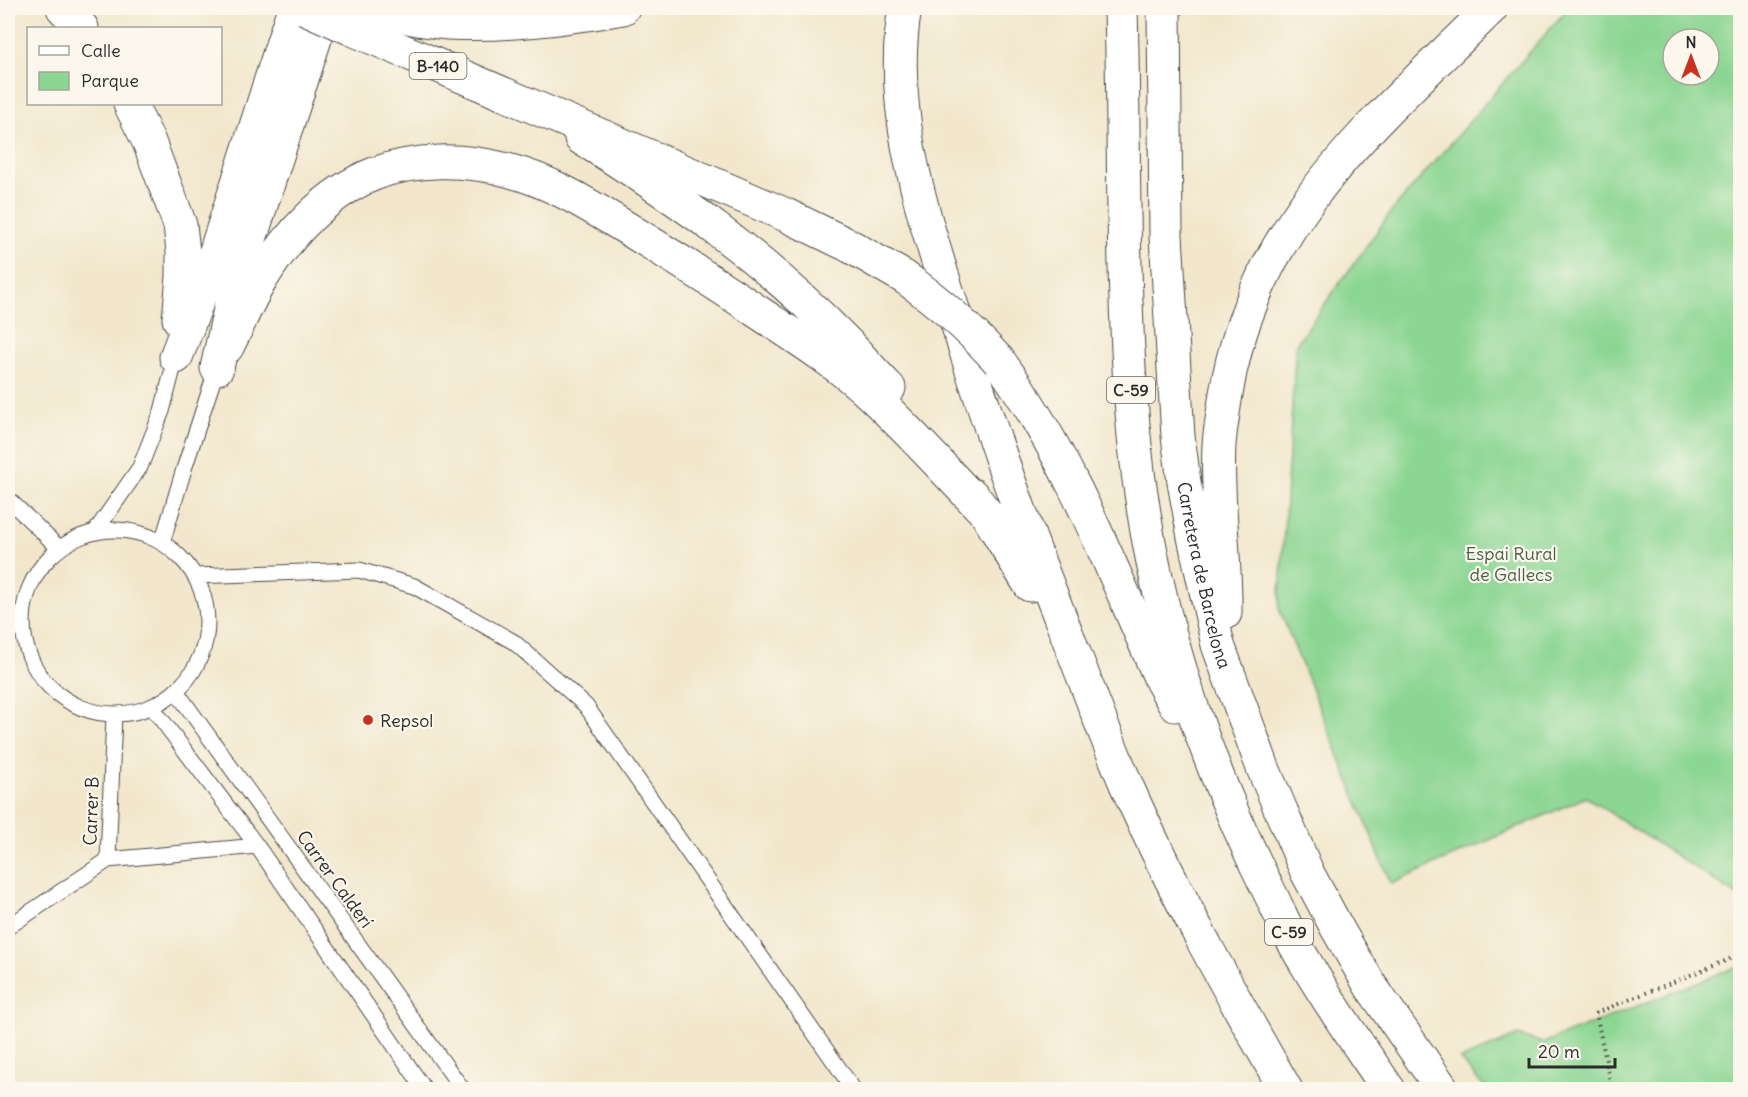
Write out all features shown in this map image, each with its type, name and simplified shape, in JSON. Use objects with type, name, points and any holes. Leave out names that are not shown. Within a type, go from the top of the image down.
[{"type":"main road","points":[[63,8],[81,27]]},
{"type":"main road","points":[[176,357],[212,263],[294,8]]},
{"type":"main road","name":"B-140","points":[[306,8],[358,18],[526,104]]},
{"type":"main road","points":[[217,368],[236,282],[325,8]]},
{"type":"main road","points":[[358,18],[409,18],[448,23],[489,23],[539,21],[623,8]]},
{"type":"main road","points":[[905,8],[901,53],[904,127],[931,237],[995,445],[1129,791],[1220,975],[1286,1089]]},
{"type":"main road","name":"C-59","points":[[1121,8],[1127,330],[1135,439],[1149,545],[1160,597],[1188,697],[1239,832],[1303,959],[1389,1089]]},
{"type":"main road","name":"Carretera de Barcelona","points":[[1164,8],[1166,236],[1178,436],[1194,537],[1213,625],[1225,665],[1263,768],[1312,881],[1336,928],[1370,985],[1443,1089]]},
{"type":"main road","points":[[1225,665],[1225,588],[1218,491],[1219,443],[1230,371],[1245,319],[1261,277],[1282,239],[1312,195],[1348,151],[1491,8]]},
{"type":"main road","points":[[526,104],[628,166],[682,203],[794,292],[843,338],[904,406],[986,513],[1019,565],[1089,692]]},
{"type":"main road","points":[[526,104],[786,215],[850,246],[904,277],[939,301],[971,329],[1024,395],[1053,443],[1095,530],[1162,682],[1184,722],[1212,762]]},
{"type":"main road","points":[[130,105],[149,142],[180,225],[183,277],[176,357]]},
{"type":"main road","points":[[217,368],[261,278],[302,225],[323,205],[348,188],[374,175],[405,166],[442,162],[476,163],[509,170],[580,200],[704,275],[789,333],[867,390],[986,513]]},
{"type":"lane","points":[[95,532],[140,467],[162,411],[176,357]]},
{"type":"lane","points":[[162,543],[217,368]]},
{"type":"lane","points":[[8,499],[59,549]]},
{"type":"lane","points":[[129,531],[146,535],[162,543],[175,552],[195,576],[205,600],[207,624],[203,649],[193,672],[176,691],[152,707],[127,714],[114,715],[92,711],[70,703],[51,690],[37,672],[27,651],[22,629],[23,606],[30,584],[42,565],[59,549],[70,541],[95,532],[129,531]]},
{"type":"lane","points":[[195,576],[359,570],[414,586],[514,642],[586,706],[854,1089]]},
{"type":"lane","name":"Carrer Calderí","points":[[176,691],[463,1089]]},
{"type":"lane","points":[[152,707],[257,846],[425,1089]]},
{"type":"lane","name":"Carrer B","points":[[8,927],[108,860],[114,715]]},
{"type":"lane","points":[[108,860],[257,846]]},
{"type":"path","points":[[1611,1089],[1596,1013],[1740,955]]},
{"type":"green space","name":"Espai Rural de Gallecs","points":[[1568,8],[1740,8],[1740,900],[1738,896],[1586,797],[1391,884],[1279,609],[1296,344],[1391,212]]},
{"type":"green space","points":[[1740,967],[1740,1089],[1486,1089],[1460,1060],[1518,1035],[1543,1043]]},
{"type":"place","name":"Repsol","points":[[368,720]]}]
